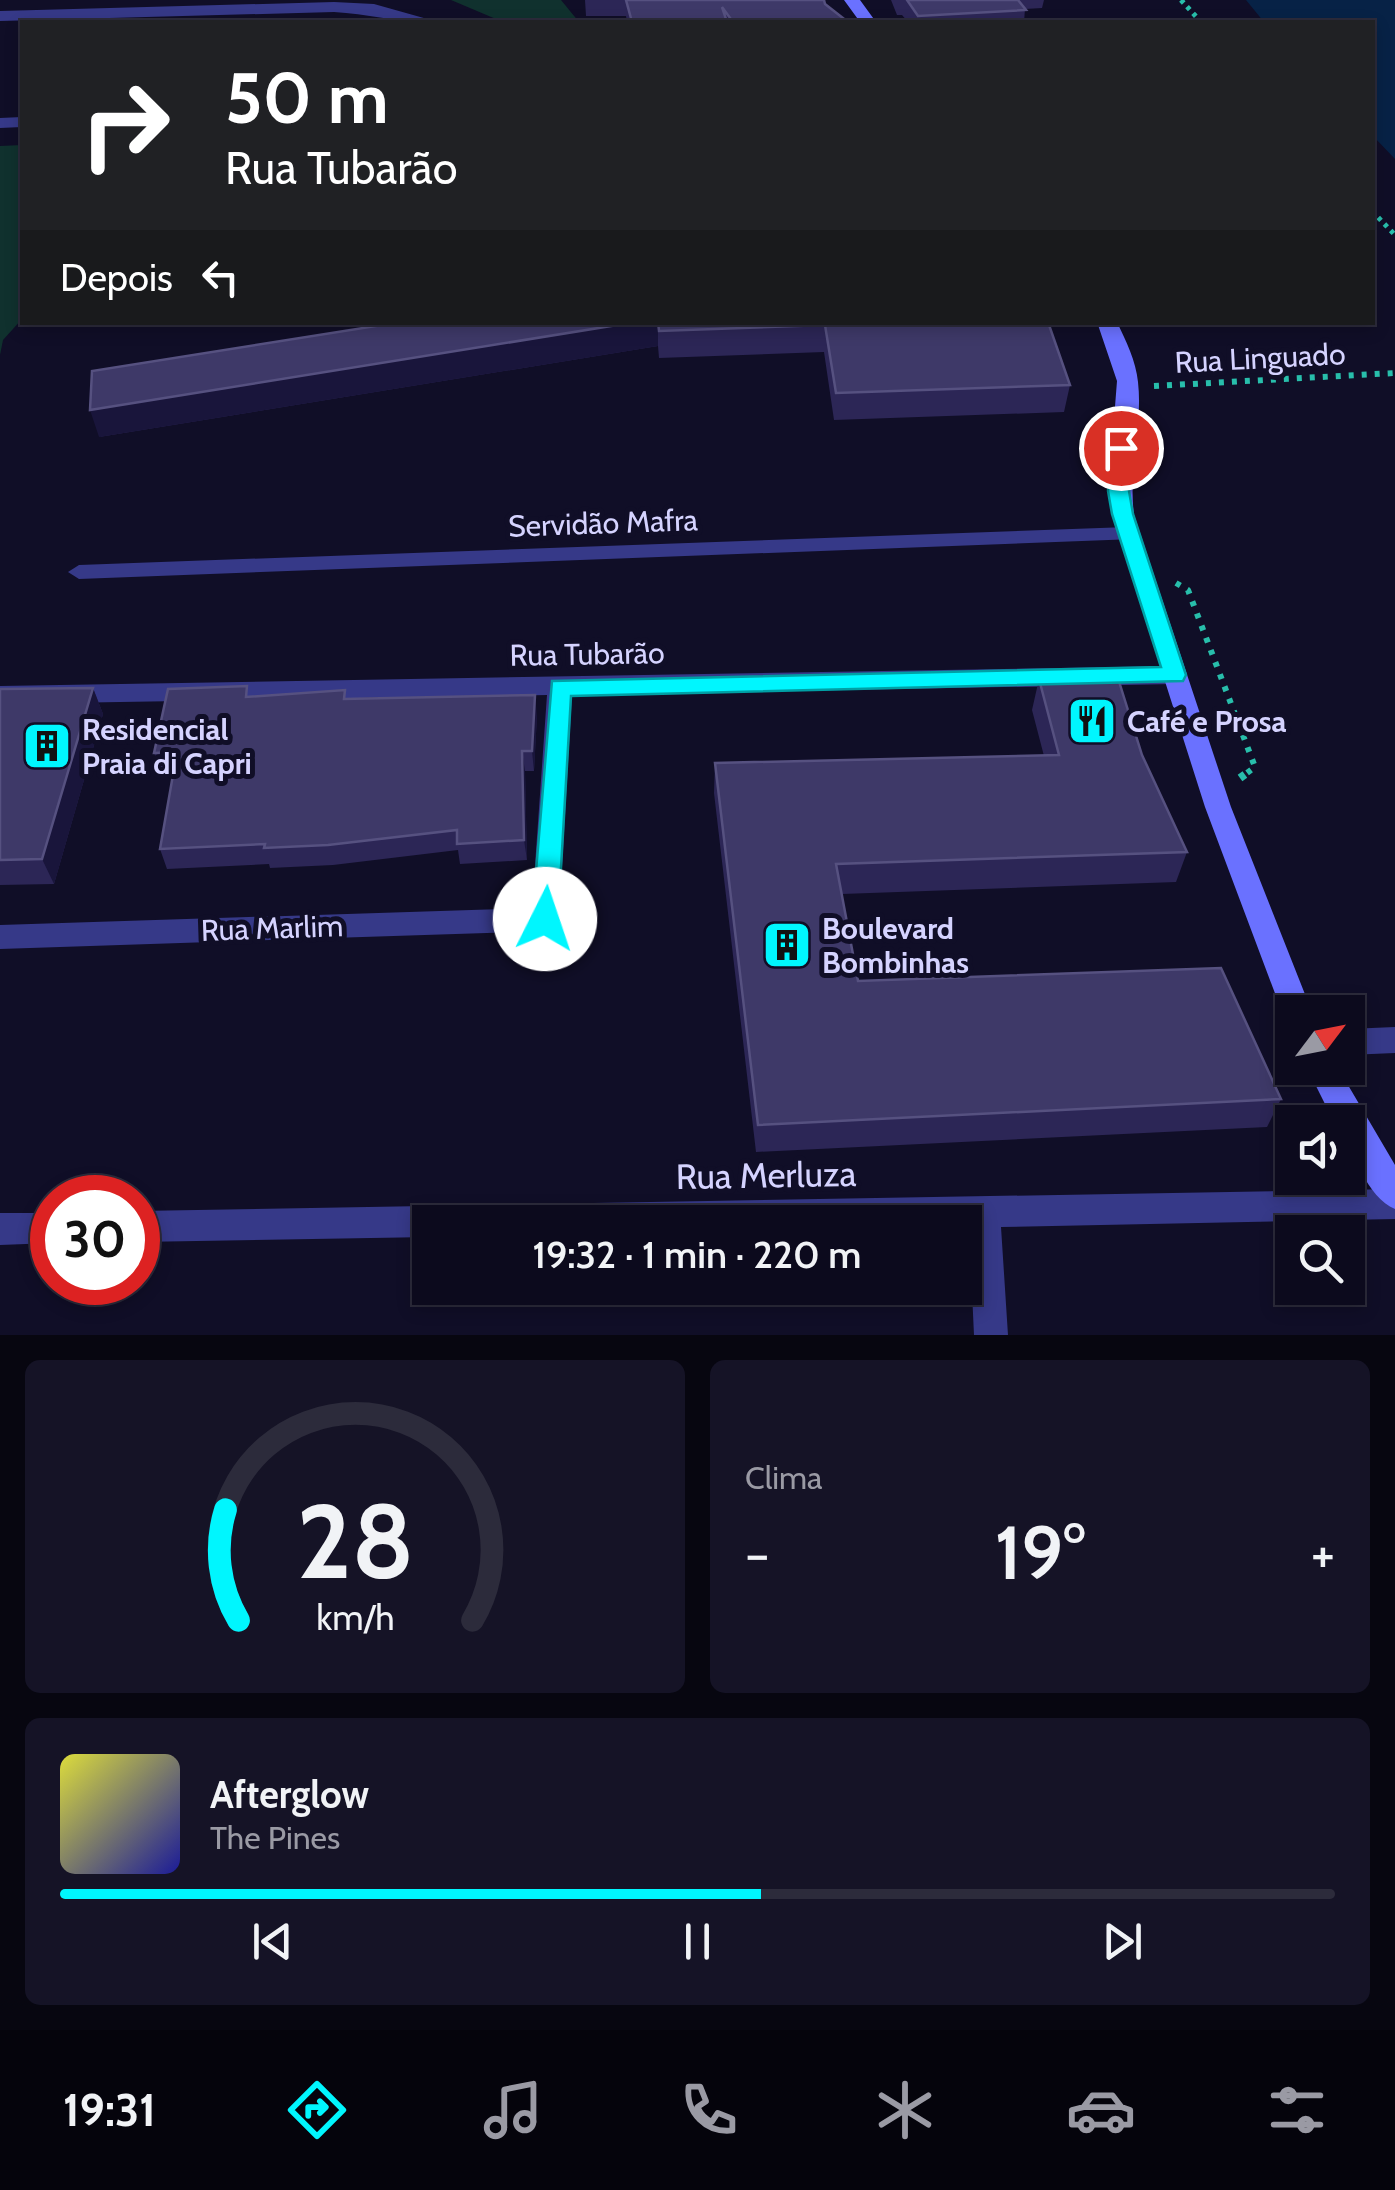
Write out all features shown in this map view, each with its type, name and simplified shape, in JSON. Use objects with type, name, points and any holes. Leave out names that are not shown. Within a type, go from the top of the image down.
[{"type":"main road","points":[[1108,325],[1140,387],[1118,491],[1128,534],[1218,807],[1290,995]]},
{"type":"main road","points":[[1331,1085],[1395,1194]]},
{"type":"street","points":[[0,20],[24,15],[320,7],[374,9],[421,20]]},
{"type":"street","name":"Rua Tubarão","points":[[0,695],[1174,675]]},
{"type":"street","name":"Rua Marlim","points":[[0,937],[545,919],[560,687]]},
{"type":"street","points":[[1365,1041],[1395,1040]]},
{"type":"street","name":"Rua Merluza","points":[[160,1227],[1395,1204]]},
{"type":"street","points":[[984,1211],[991,1335]]},
{"type":"street","points":[[0,1229],[30,1228]]},
{"type":"lane","name":"Servidão Mafra","points":[[79,572],[1128,534]]},
{"type":"path","points":[[1180,0],[1199,20]]},
{"type":"path","points":[[1375,214],[1395,236]]},
{"type":"path","name":"Rua Linguado","points":[[1140,387],[1395,373]]},
{"type":"path","points":[[1150,376],[1140,387],[1150,404]]},
{"type":"path","points":[[1169,579],[1188,590],[1255,767],[1240,777],[1246,795]]},
{"type":"green space","points":[[451,0],[561,0],[577,20],[498,20]]},
{"type":"green space","points":[[20,145],[20,321],[3,340],[0,355],[0,146]]},
{"type":"water","points":[[1246,0],[1395,0],[1395,159],[1375,138],[1375,20],[1262,20]]},
{"type":"building","points":[[626,0],[824,0],[845,20],[732,20],[722,7],[726,20],[631,20]]},
{"type":"building","points":[[907,0],[1018,0],[1026,10],[918,16]]},
{"type":"building","points":[[382,325],[617,325],[90,410],[92,371]]},
{"type":"building","points":[[658,325],[825,325],[659,331]]},
{"type":"building","points":[[825,325],[1049,325],[1070,385],[836,393]]},
{"type":"building","name":"Boulevard Bombinhas","points":[[1117,675],[1142,755],[1187,852],[836,864],[858,981],[1221,968],[1281,1099],[758,1125],[715,763],[1059,755],[1039,679]]},
{"type":"building","points":[[247,686],[246,697],[345,690],[344,699],[535,695],[532,751],[522,751],[524,840],[457,844],[457,830],[328,845],[160,849],[177,752],[154,753],[168,689]]},
{"type":"building","points":[[93,688],[42,859],[0,860],[0,689]]},
{"type":"place","name":"Café e Prosa","points":[[1092,721]]},
{"type":"place","name":"Residencial Praia di Capri","points":[[47,746]]},
{"type":"place","name":"Boulevard Bombinhas","points":[[787,945]]},
{"type":"route","points":[[545,919],[560,687],[1174,675],[1122,514],[1118,491],[1121,448]]}]
